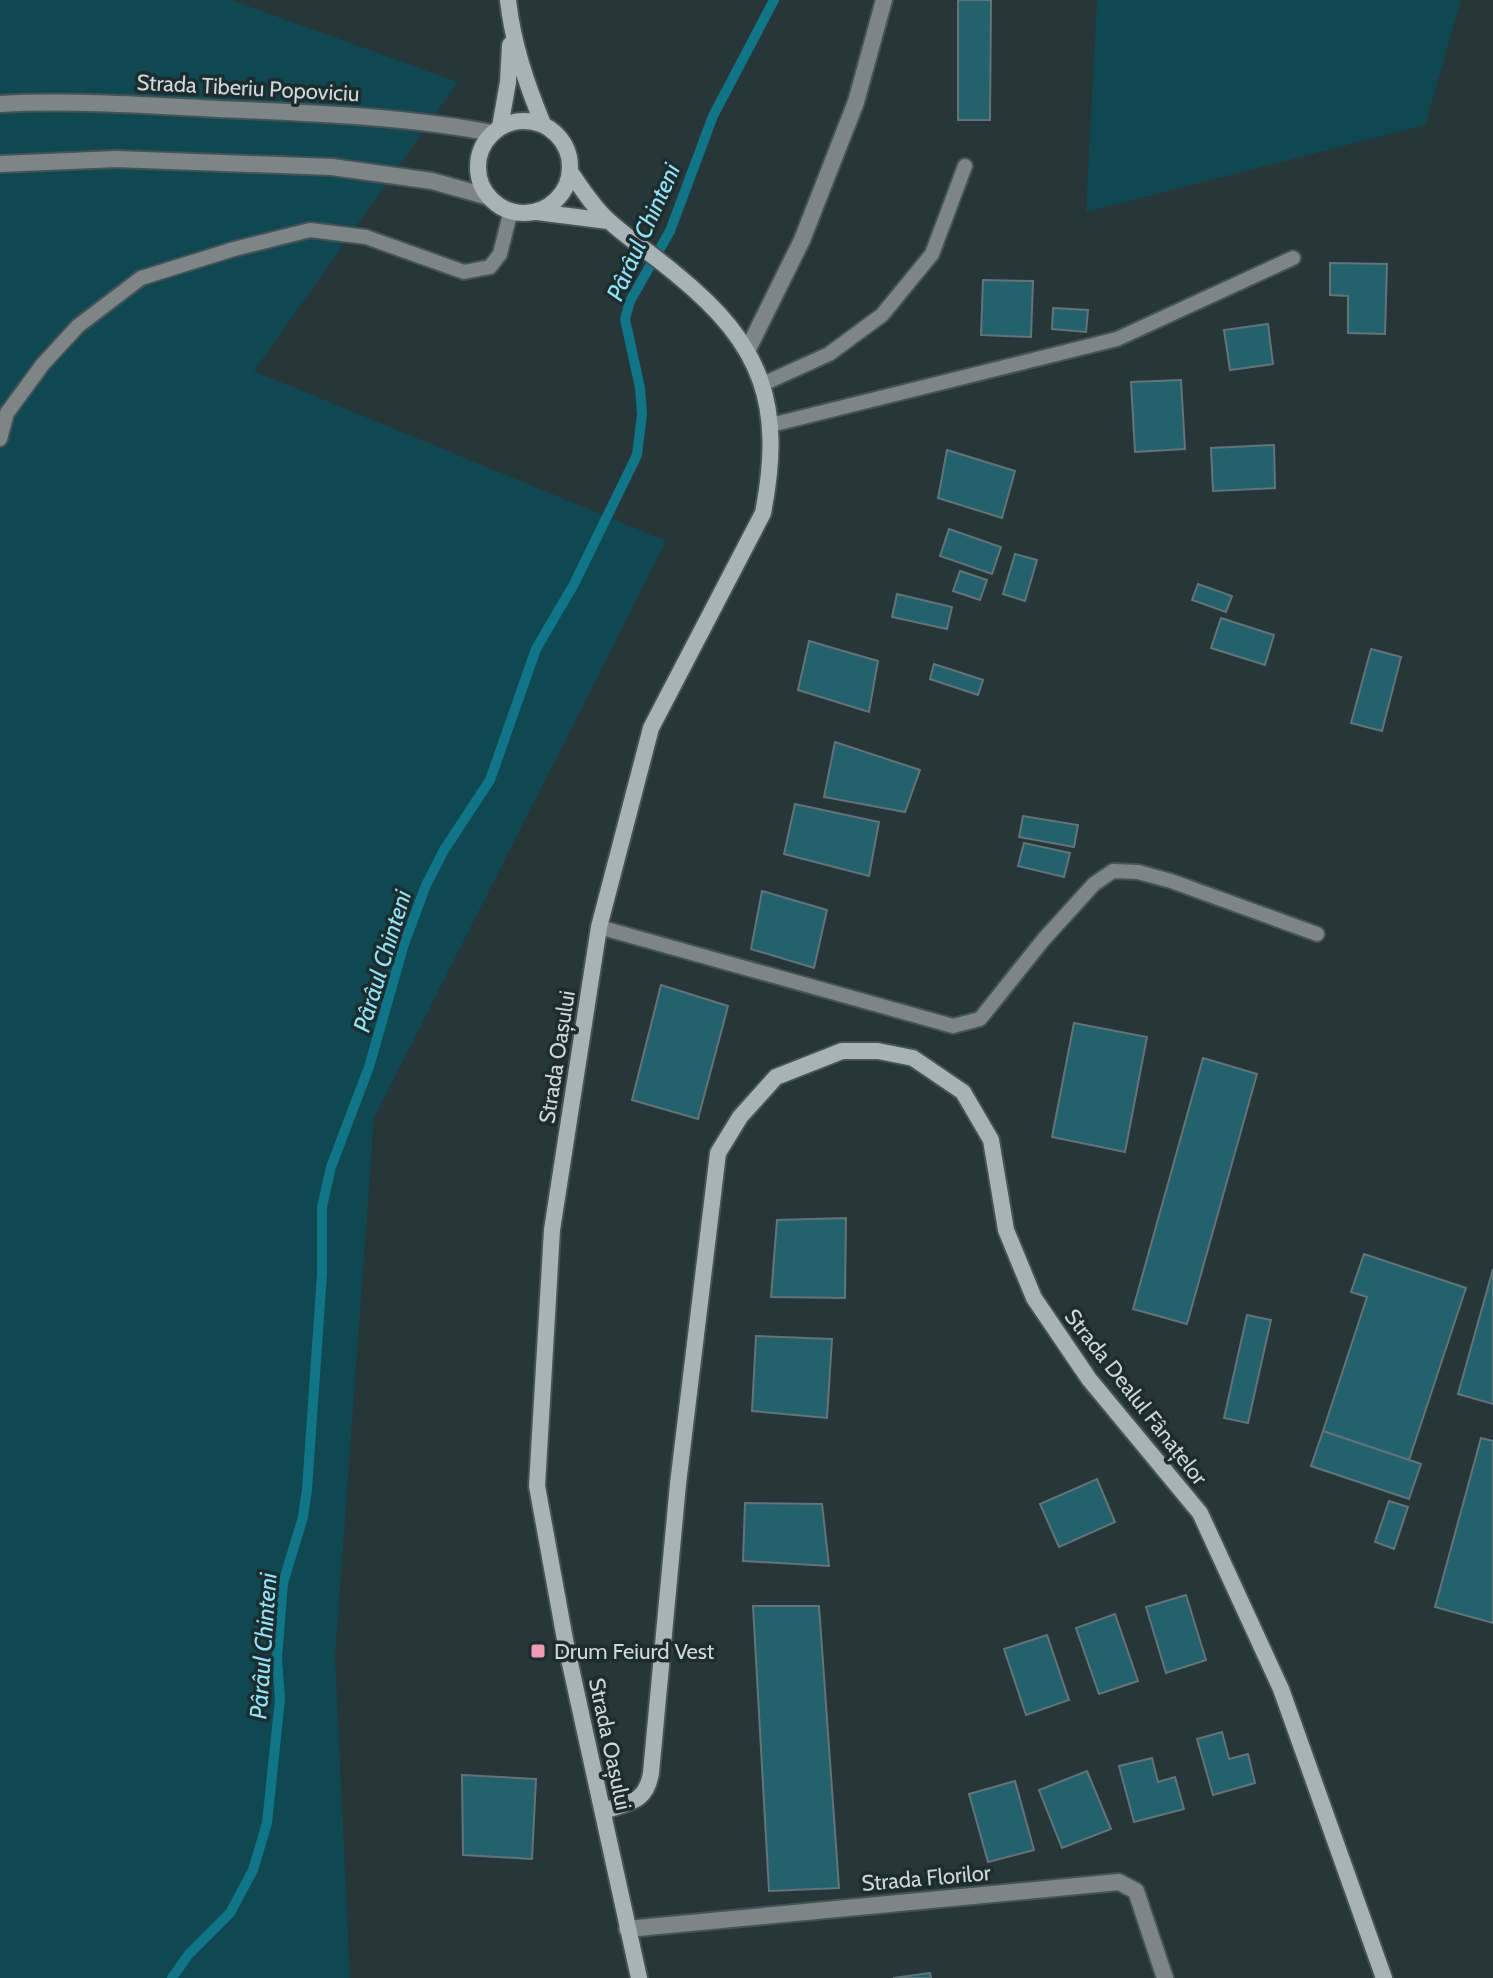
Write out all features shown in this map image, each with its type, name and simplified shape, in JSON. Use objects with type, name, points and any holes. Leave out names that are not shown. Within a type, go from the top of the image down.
[{"type":"main road","points":[[508,0],[511,27],[524,78],[543,124]]},
{"type":"main road","points":[[511,27],[508,82],[496,130],[482,147],[478,164],[480,182],[489,197],[502,208],[519,213],[537,212],[613,224]]},
{"type":"main road","points":[[496,130],[521,120],[543,124],[560,136],[569,153],[571,173],[565,190],[553,204],[537,212]]},
{"type":"main road","name":"Strada Oașului","points":[[571,173],[613,224],[718,311],[747,351],[763,384],[771,425],[770,475],[763,513],[651,728],[599,927],[552,1230],[537,1486],[566,1645],[639,1978]]},
{"type":"main road","name":"Strada Dealul Fânațelor","points":[[603,1811],[640,1798],[649,1787],[678,1484],[718,1153],[740,1117],[776,1077],[842,1051],[878,1051],[913,1058],[963,1092],[991,1140],[1006,1230],[1034,1298],[1089,1379],[1200,1513],[1281,1689],[1384,1978]]},
{"type":"street","points":[[747,351],[802,240],[856,102],[884,0]]},
{"type":"street","name":"Strada Tiberiu Popoviciu","points":[[0,104],[55,101],[363,116],[496,130]]},
{"type":"street","points":[[0,164],[116,159],[332,167],[432,181],[489,197]]},
{"type":"street","name":"Strada Florilor","points":[[627,1929],[1119,1882],[1136,1891],[1165,1978]]},
{"type":"lane","points":[[763,384],[829,354],[882,315],[932,254],[965,166]]},
{"type":"lane","points":[[0,439],[7,413],[43,364],[78,326],[141,278],[234,249],[310,230],[366,237],[464,272],[490,267],[500,254],[511,210]]},
{"type":"lane","points":[[771,425],[1117,339],[1293,258]]},
{"type":"lane","points":[[599,927],[953,1026],[980,1019],[1064,917],[1094,884],[1113,871],[1138,872],[1171,881],[1317,934]]},
{"type":"shaded area","points":[[0,0],[231,0],[458,82],[254,371],[666,541],[374,1118],[335,1657],[350,1978],[0,1978]]},
{"type":"shaded area","points":[[1097,0],[1461,0],[1425,125],[1086,212]]},
{"type":"building","points":[[958,0],[991,0],[990,120],[958,120]]},
{"type":"building","points":[[1330,263],[1387,264],[1385,334],[1348,333],[1348,296],[1330,295]]},
{"type":"building","points":[[983,280],[1033,281],[1031,337],[981,335]]},
{"type":"building","points":[[1053,308],[1088,310],[1086,332],[1052,329]]},
{"type":"building","points":[[1268,324],[1273,364],[1230,370],[1224,330]]},
{"type":"building","points":[[1181,380],[1185,449],[1135,452],[1131,382]]},
{"type":"building","points":[[1274,445],[1275,488],[1213,491],[1211,448]]},
{"type":"building","points":[[947,450],[1015,471],[1002,518],[938,498]]},
{"type":"building","points":[[949,529],[1001,547],[992,574],[940,556]]},
{"type":"building","points":[[1015,554],[1037,560],[1025,601],[1003,594]]},
{"type":"building","points":[[960,571],[987,580],[980,600],[953,591]]},
{"type":"building","points":[[1198,584],[1232,596],[1226,612],[1192,600]]},
{"type":"building","points":[[897,594],[952,607],[947,629],[892,617]]},
{"type":"building","points":[[1221,618],[1274,635],[1265,665],[1211,648]]},
{"type":"building","points":[[809,641],[878,661],[869,712],[798,690]]},
{"type":"building","points":[[1371,649],[1401,657],[1382,731],[1351,723]]},
{"type":"building","points":[[934,664],[983,680],[978,695],[930,679]]},
{"type":"building","points":[[835,742],[920,770],[905,812],[824,797]]},
{"type":"building","points":[[795,804],[879,822],[869,876],[784,854]]},
{"type":"building","points":[[1023,816],[1078,825],[1074,847],[1019,837]]},
{"type":"building","points":[[1024,843],[1070,853],[1064,877],[1018,866]]},
{"type":"building","points":[[762,891],[827,910],[814,968],[751,949]]},
{"type":"building","points":[[661,985],[728,1006],[698,1119],[632,1100]]},
{"type":"building","points":[[1074,1023],[1147,1037],[1125,1152],[1052,1137]]},
{"type":"building","points":[[1203,1058],[1257,1074],[1187,1324],[1133,1309]]},
{"type":"building","points":[[846,1218],[845,1298],[771,1297],[777,1220]]},
{"type":"building","points":[[1364,1254],[1466,1288],[1409,1460],[1323,1431],[1367,1297],[1351,1292]]},
{"type":"building","points":[[1493,1269],[1493,1404],[1458,1394]]},
{"type":"building","points":[[1247,1315],[1271,1320],[1248,1423],[1224,1418]]},
{"type":"building","points":[[756,1336],[832,1339],[827,1418],[752,1411]]},
{"type":"building","points":[[1323,1431],[1421,1464],[1409,1499],[1311,1466]]},
{"type":"building","points":[[1481,1438],[1493,1441],[1493,1623],[1435,1607]]},
{"type":"building","points":[[1097,1479],[1115,1522],[1059,1547],[1040,1504]]},
{"type":"building","points":[[1389,1501],[1408,1507],[1394,1549],[1375,1542]]},
{"type":"building","points":[[745,1503],[822,1504],[829,1566],[743,1561]]},
{"type":"building","points":[[1186,1595],[1206,1660],[1166,1673],[1146,1607]]},
{"type":"building","points":[[753,1606],[819,1606],[839,1888],[769,1891]]},
{"type":"building","points":[[1115,1614],[1138,1681],[1099,1694],[1076,1628]]},
{"type":"building","points":[[1047,1635],[1069,1700],[1026,1715],[1004,1649]]},
{"type":"building","points":[[1222,1732],[1229,1759],[1248,1754],[1255,1783],[1213,1795],[1197,1739]]},
{"type":"building","points":[[1152,1758],[1158,1782],[1175,1777],[1184,1809],[1134,1822],[1119,1766]]},
{"type":"building","points":[[1087,1771],[1111,1829],[1062,1848],[1039,1790]]},
{"type":"building","points":[[462,1775],[536,1779],[532,1859],[463,1855]]},
{"type":"building","points":[[1015,1781],[1034,1850],[988,1862],[969,1794]]},
{"type":"building","points":[[930,1973],[931,1978],[893,1978]]},
{"type":"waterway","name":"Pârâul Chinteni","points":[[172,1978],[188,1955],[230,1913],[253,1870],[267,1823],[280,1699],[277,1658],[283,1583],[303,1517],[307,1489],[322,1274],[322,1207],[331,1167],[369,1067],[404,944],[426,885],[444,850],[490,780],[536,649],[574,584],[637,455],[642,414],[640,388],[625,319],[630,301],[670,231],[713,116],[774,0]]},
{"type":"place","name":"Drum Feiurd Vest","points":[[538,1651]]}]
